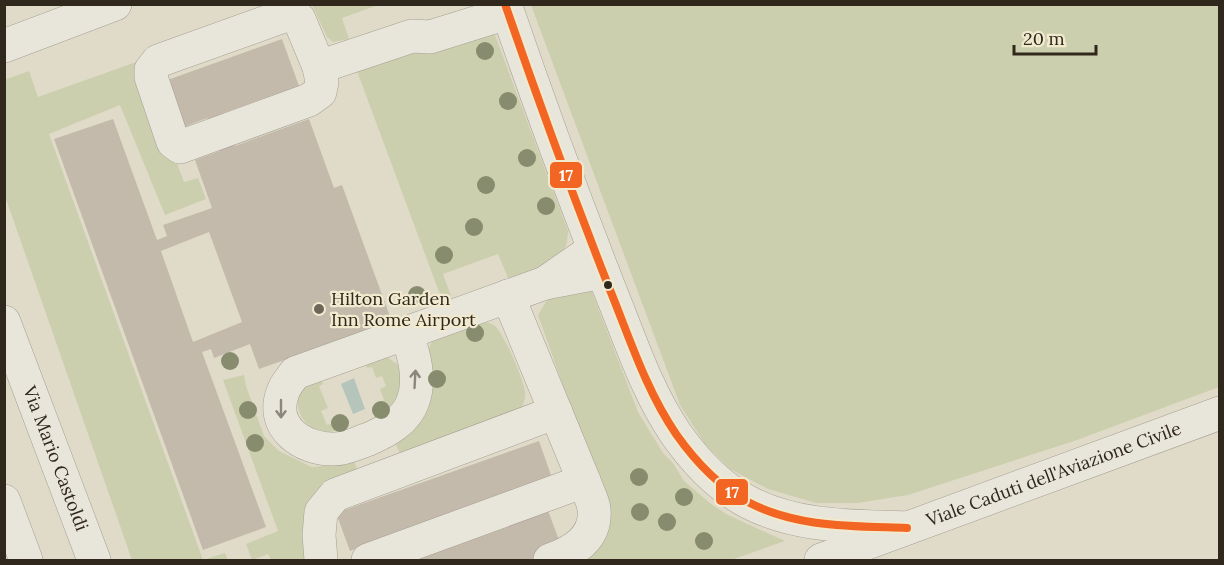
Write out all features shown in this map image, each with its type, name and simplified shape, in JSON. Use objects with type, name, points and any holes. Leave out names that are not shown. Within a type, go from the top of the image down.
[{"type":"street","points":[[4,46],[115,4]]},
{"type":"street","points":[[412,36],[423,22],[468,4]]},
{"type":"street","points":[[319,67],[412,36],[430,37],[506,9],[598,260],[657,403],[698,464],[721,484],[748,502],[781,515],[818,524],[908,528]]},
{"type":"street","points":[[292,14],[299,20],[319,67],[322,82],[320,92],[309,100],[180,147],[173,142],[151,77],[151,70],[158,61],[292,14]]},
{"type":"street","points":[[407,334],[545,283],[598,260]]},
{"type":"street","points":[[508,296],[594,509],[589,533],[582,543],[573,551],[550,561]]},
{"type":"street","name":"Via Mario Castoldi","points":[[4,322],[94,561]]},
{"type":"street","points":[[321,561],[319,535],[321,512],[335,495],[556,412]]},
{"type":"street","name":"Viale Caduti dell'Aviazione Civile","points":[[821,561],[1220,413]]},
{"type":"street","points":[[368,561],[584,481]]},
{"type":"street","points":[[4,501],[26,561]]},
{"type":"green space","points":[[312,5],[378,5],[342,18],[349,39],[333,42],[327,37]]},
{"type":"green space","points":[[531,5],[1219,5],[1219,387],[1077,440],[908,495],[858,503],[816,503],[768,489],[730,469],[705,444],[680,405]]},
{"type":"green space","points":[[492,27],[568,231],[567,243],[563,252],[549,265],[509,280],[498,254],[443,274],[451,296],[442,300],[357,71]]},
{"type":"green space","points":[[139,61],[184,182],[198,178],[206,199],[165,215],[120,105],[49,134],[203,560],[132,560],[5,196],[4,80],[29,71],[38,97]]},
{"type":"green space","points":[[584,289],[592,292],[638,412],[663,453],[673,463],[684,481],[728,515],[785,541],[731,560],[572,560],[607,510],[538,315],[547,300]]},
{"type":"green space","points":[[482,322],[492,324],[499,331],[524,386],[525,395],[518,415],[402,459],[395,442],[431,343],[436,337]]},
{"type":"green space","points":[[387,357],[400,366],[405,390],[385,413],[380,402],[384,400],[380,389],[386,386],[382,376],[376,378],[372,367],[367,368],[363,358]]},
{"type":"green space","points":[[244,375],[264,436],[279,451],[312,467],[323,466],[352,455],[359,475],[307,560],[271,560],[268,554],[252,560],[246,544],[278,531],[223,380]]},
{"type":"green space","points":[[321,378],[323,384],[319,386],[328,408],[321,411],[327,425],[335,422],[338,430],[327,432],[316,430],[302,417],[298,408],[300,391],[309,383]]},
{"type":"green space","points":[[225,553],[228,560],[203,560]]},
{"type":"shaded area","points":[[354,378],[365,409],[353,414],[341,384]]},
{"type":"building","points":[[282,39],[299,86],[223,113],[235,146],[309,119],[334,188],[342,185],[392,322],[259,369],[250,344],[214,358],[211,349],[202,352],[266,527],[203,550],[54,139],[113,119],[157,240],[167,236],[163,225],[212,208],[195,160],[220,151],[207,118],[179,129],[162,82]],"holes":[[[209,232],[242,322],[193,342],[161,251]]]},
{"type":"building","points":[[539,441],[552,478],[350,551],[336,513]]},
{"type":"building","points":[[547,508],[562,548],[529,560],[403,560]]},
{"type":"transit line","name":"17","points":[[505,4],[569,184],[632,345],[656,400],[683,444],[708,472],[737,496],[767,511],[826,524],[907,528]]},
{"type":"place","name":"Hilton Garden Inn Rome Airport","points":[[319,309]]}]
